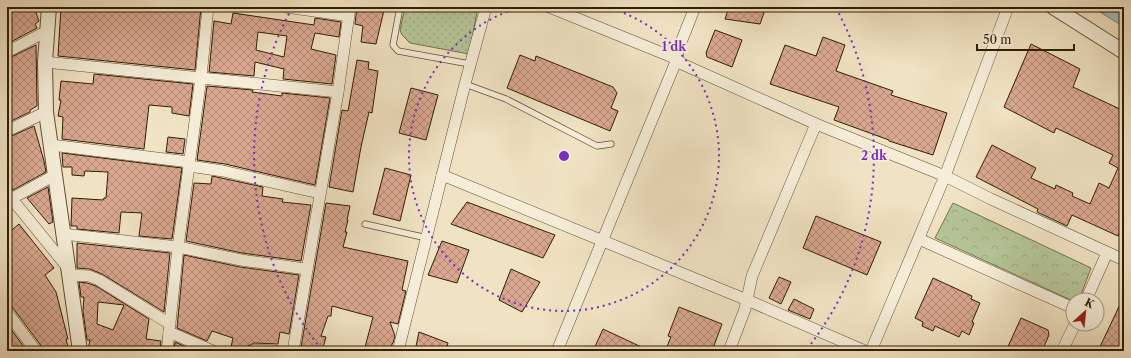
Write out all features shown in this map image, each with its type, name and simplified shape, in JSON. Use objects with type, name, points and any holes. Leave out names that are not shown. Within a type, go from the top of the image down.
[{"type":"street","points":[[49,7],[45,62],[46,112],[80,351]]},
{"type":"street","points":[[167,351],[178,247],[201,77],[208,7]]},
{"type":"street","points":[[286,7],[350,12],[338,92],[319,193],[293,351]]},
{"type":"street","points":[[398,351],[470,64],[486,7]]},
{"type":"street","points":[[549,7],[677,59],[682,64],[816,124],[945,176],[991,199],[1124,260]]},
{"type":"street","points":[[557,351],[677,59],[678,50],[694,7]]},
{"type":"street","points":[[871,351],[945,176],[1008,7]]},
{"type":"street","points":[[1053,7],[1124,52]]},
{"type":"street","points":[[7,52],[47,31]]},
{"type":"street","points":[[45,62],[338,92]]},
{"type":"street","points":[[7,130],[46,112]]},
{"type":"street","points":[[729,351],[745,308],[752,276],[816,124]]},
{"type":"street","points":[[51,145],[189,164],[319,193]]},
{"type":"street","points":[[55,174],[9,197],[69,272],[89,276],[99,280],[170,328],[213,351]]},
{"type":"street","points":[[442,174],[747,300],[865,351]]},
{"type":"street","points":[[63,234],[178,247],[241,260],[306,270]]},
{"type":"street","points":[[918,239],[1065,304]]},
{"type":"street","points":[[1090,292],[1107,253]]},
{"type":"street","points":[[7,312],[36,351]]},
{"type":"street","points":[[1062,351],[1071,332]]},
{"type":"street","points":[[253,351],[276,351]]},
{"type":"lane","points":[[400,7],[393,45],[398,51],[470,64]]},
{"type":"lane","points":[[465,84],[506,99],[597,146],[611,144]]},
{"type":"lane","points":[[365,224],[427,238]]},
{"type":"green space","points":[[405,7],[478,7],[469,54],[410,43],[402,35],[400,30]]},
{"type":"green space","points":[[953,203],[1091,268],[1082,292],[1065,292],[1065,297],[935,238]]},
{"type":"water","points":[[1092,7],[1124,7],[1124,27]]},
{"type":"building","points":[[7,7],[34,7],[39,21],[35,24],[37,28],[7,44]]},
{"type":"building","points":[[61,7],[201,7],[195,70],[58,56]]},
{"type":"building","points":[[357,7],[368,7],[384,10],[376,44],[361,42],[363,26],[355,24]]},
{"type":"building","points":[[729,7],[766,7],[760,24],[725,19]]},
{"type":"building","points":[[233,13],[314,25],[315,18],[341,22],[339,37],[315,33],[311,49],[336,55],[332,84],[283,79],[284,69],[255,62],[254,76],[209,72],[214,21],[231,24]],"holes":[[[258,32],[287,36],[284,57],[256,50]]]},
{"type":"building","points":[[715,30],[742,40],[732,67],[707,57],[706,53]]},
{"type":"building","points":[[823,37],[845,45],[836,71],[893,91],[891,95],[947,113],[933,155],[889,141],[834,120],[839,107],[770,84],[785,45],[816,56]]},
{"type":"building","points":[[1031,44],[1080,69],[1073,87],[1124,111],[1124,222],[1118,236],[1072,215],[1067,226],[1037,212],[1038,209],[976,177],[992,145],[1036,168],[1031,178],[1055,189],[1056,185],[1073,193],[1072,196],[1090,204],[1099,183],[1109,188],[1118,168],[1109,163],[1113,155],[1056,128],[1054,133],[1004,107]]},
{"type":"building","points":[[36,45],[37,106],[30,110],[30,112],[7,123],[7,59]]},
{"type":"building","points":[[520,55],[535,61],[536,56],[613,87],[617,93],[611,108],[618,111],[610,131],[507,88]]},
{"type":"building","points":[[357,60],[369,62],[368,69],[378,71],[372,113],[369,112],[353,192],[329,187],[342,110],[348,111]]},
{"type":"building","points":[[94,74],[193,84],[189,116],[172,113],[172,107],[149,105],[144,149],[62,139],[63,117],[58,116],[61,100],[59,100],[61,81],[93,84]]},
{"type":"building","points":[[207,86],[253,90],[252,92],[282,96],[282,93],[330,98],[315,185],[225,164],[197,160]]},
{"type":"building","points":[[411,88],[438,95],[426,140],[399,133]]},
{"type":"building","points":[[34,126],[46,172],[13,190],[7,180],[7,138]]},
{"type":"building","points":[[168,137],[185,139],[183,154],[166,152]]},
{"type":"building","points":[[62,153],[182,168],[172,239],[139,236],[142,213],[121,212],[119,233],[77,229],[77,226],[71,226],[72,198],[103,200],[106,198],[108,172],[85,171],[84,176],[72,175],[72,167],[63,167]]},
{"type":"building","points":[[385,168],[411,175],[400,221],[373,214]]},
{"type":"building","points":[[212,176],[263,187],[262,196],[283,199],[282,202],[311,205],[301,261],[242,253],[186,241],[194,183],[211,184]]},
{"type":"building","points":[[48,187],[53,222],[49,224],[27,198]]},
{"type":"building","points":[[467,202],[555,235],[543,258],[451,224]]},
{"type":"building","points":[[326,203],[350,206],[345,232],[347,232],[343,247],[408,261],[402,290],[406,291],[398,324],[390,322],[395,336],[393,343],[387,351],[364,351],[373,317],[332,306],[331,316],[328,316],[321,336],[326,337],[322,351],[301,347]]},
{"type":"building","points":[[816,216],[881,242],[867,275],[803,248]]},
{"type":"building","points":[[19,224],[54,268],[45,275],[56,292],[68,339],[66,339],[69,351],[43,351],[42,347],[13,308],[7,305],[7,234]]},
{"type":"building","points":[[442,241],[469,250],[457,283],[428,275]]},
{"type":"building","points":[[77,243],[170,253],[164,312],[102,274],[90,269],[77,268]]},
{"type":"building","points":[[184,255],[240,267],[299,275],[289,334],[280,332],[278,344],[254,343],[248,346],[246,351],[230,351],[233,338],[212,331],[207,341],[177,328]]},
{"type":"building","points":[[511,269],[540,282],[522,312],[499,300]]},
{"type":"building","points":[[779,277],[791,282],[781,304],[769,298]]},
{"type":"building","points":[[933,278],[972,296],[971,299],[980,303],[972,322],[974,323],[969,335],[962,331],[959,337],[935,326],[933,331],[922,326],[923,322],[915,318]]},
{"type":"building","points":[[79,282],[87,283],[96,286],[149,319],[146,339],[161,341],[160,351],[88,351],[90,340],[87,340],[83,311],[84,297],[81,297]],"holes":[[[98,302],[124,305],[113,330],[97,324]]]},
{"type":"building","points":[[1124,296],[1124,351],[1098,351]]},
{"type":"building","points":[[794,299],[814,309],[810,319],[788,310]]},
{"type":"building","points":[[679,307],[722,324],[712,351],[665,351],[671,337],[668,336]]},
{"type":"building","points":[[1021,318],[1048,330],[1049,335],[1042,351],[1006,351]]},
{"type":"building","points":[[7,324],[27,351],[7,351]]},
{"type":"building","points":[[603,329],[650,351],[593,351]]},
{"type":"building","points":[[419,332],[448,343],[446,351],[415,351]]},
{"type":"building","points":[[175,342],[195,351],[174,351]]}]
